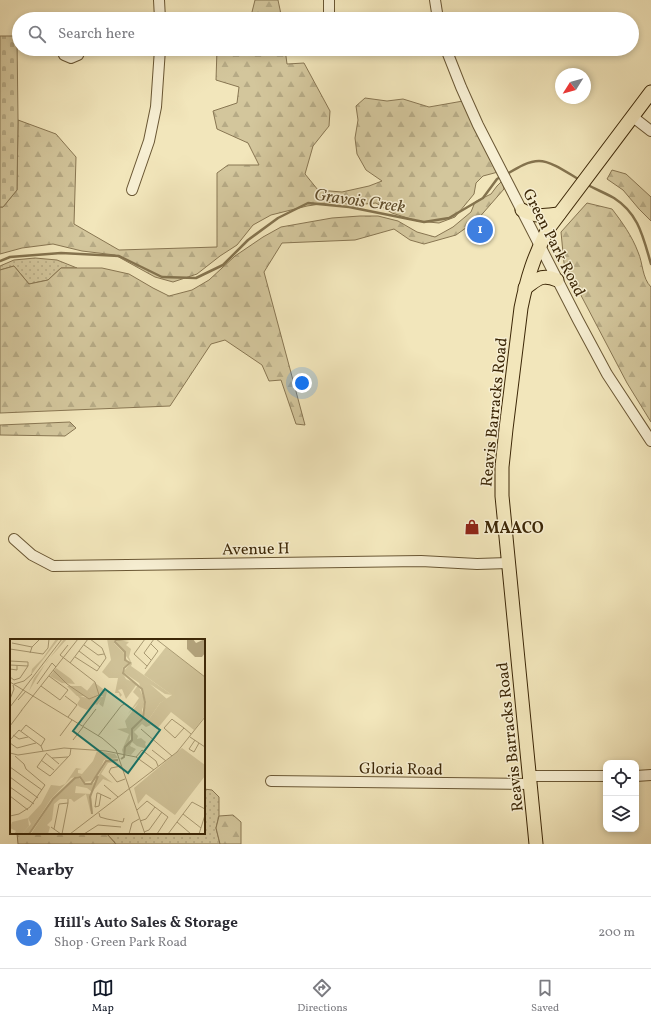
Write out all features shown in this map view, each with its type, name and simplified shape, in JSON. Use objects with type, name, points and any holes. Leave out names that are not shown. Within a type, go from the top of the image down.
[{"type":"main road","name":"Reavis Barracks Road","points":[[536,844],[502,508],[502,467],[518,326],[525,288],[532,264],[548,229],[651,92]]},
{"type":"main road","points":[[522,210],[540,216],[561,212]]},
{"type":"main road","points":[[525,288],[542,277],[550,277],[557,280]]},
{"type":"street","points":[[160,0],[160,12]]},
{"type":"street","points":[[329,0],[329,12]]},
{"type":"street","points":[[435,0],[437,12]]},
{"type":"street","points":[[66,56],[71,58],[76,56]]},
{"type":"street","points":[[132,190],[149,141],[156,107],[160,56]]},
{"type":"street","name":"Green Park Road","points":[[449,56],[467,101],[587,339],[607,374],[651,441]]},
{"type":"street","points":[[633,117],[651,131]]},
{"type":"street","name":"Avenue H","points":[[14,540],[32,555],[53,566],[421,561],[477,564],[508,563]]},
{"type":"street","name":"Gloria Road","points":[[271,781],[530,780],[603,776]]},
{"type":"street","points":[[639,776],[651,776]]},
{"type":"green space","points":[[255,0],[278,0],[281,12],[252,12]]},
{"type":"green space","points":[[0,36],[12,36],[12,56],[17,56],[17,190],[3,207],[0,207]]},
{"type":"green space","points":[[217,56],[286,56],[287,64],[304,63],[330,111],[329,126],[313,146],[305,174],[318,190],[342,192],[369,186],[382,181],[366,170],[357,154],[355,138],[358,120],[356,106],[365,98],[387,101],[403,99],[429,107],[463,101],[498,172],[483,176],[476,183],[474,194],[455,217],[439,223],[417,221],[392,213],[376,203],[354,205],[333,202],[307,206],[271,215],[253,225],[237,245],[197,274],[173,282],[155,277],[115,255],[82,251],[53,244],[22,248],[0,254],[0,207],[3,207],[17,190],[18,120],[56,134],[76,157],[74,224],[119,250],[217,247],[217,173],[228,165],[259,165],[248,143],[217,129],[213,111],[237,103],[239,87],[216,80]]},
{"type":"green space","points":[[612,170],[626,174],[651,197],[651,221],[623,190],[607,179]]},
{"type":"green space","points":[[502,181],[504,189],[477,220],[456,235],[424,244],[410,240],[394,229],[355,240],[282,243],[264,272],[305,425],[296,424],[281,380],[269,381],[262,365],[225,340],[211,344],[170,406],[0,413],[0,270],[14,266],[29,284],[48,280],[61,268],[102,268],[129,274],[169,296],[192,290],[209,280],[235,256],[281,227],[332,218],[378,216],[398,221],[417,232],[435,237],[453,227],[471,212],[475,202],[491,194]]},
{"type":"green space","points":[[587,203],[612,209],[633,240],[640,256],[644,275],[651,287],[651,422],[627,383],[564,263],[561,232]]},
{"type":"green space","points":[[35,258],[57,260],[77,268],[61,268],[48,280],[29,284],[14,266],[0,270],[0,266],[14,260]]},
{"type":"green space","points":[[70,422],[76,428],[65,436],[0,435],[0,425]]},
{"type":"green space","points":[[205,789],[212,790],[219,797],[219,816],[216,828],[220,844],[116,844],[107,834],[205,834]]},
{"type":"green space","points":[[233,815],[241,822],[241,844],[220,844],[216,828],[219,816]]},
{"type":"green space","points":[[17,834],[107,834],[116,844],[18,844]]},
{"type":"waterway","name":"Gravois Creek","points":[[507,174],[519,167],[539,161],[555,165],[580,180]]},
{"type":"waterway","name":"Gravois Creek","points":[[0,261],[10,257],[61,253],[119,256],[162,277],[196,278],[223,265],[248,240],[278,218],[308,203],[349,207],[424,222],[449,218],[483,198],[497,179],[502,176]]},
{"type":"waterway","name":"Gravois Creek","points":[[586,184],[614,198],[629,211],[639,227],[651,264]]},
{"type":"place","name":"Hill's Auto Sales & Storage","points":[[480,230]]},
{"type":"place","name":"MAACO","points":[[472,527]]}]
